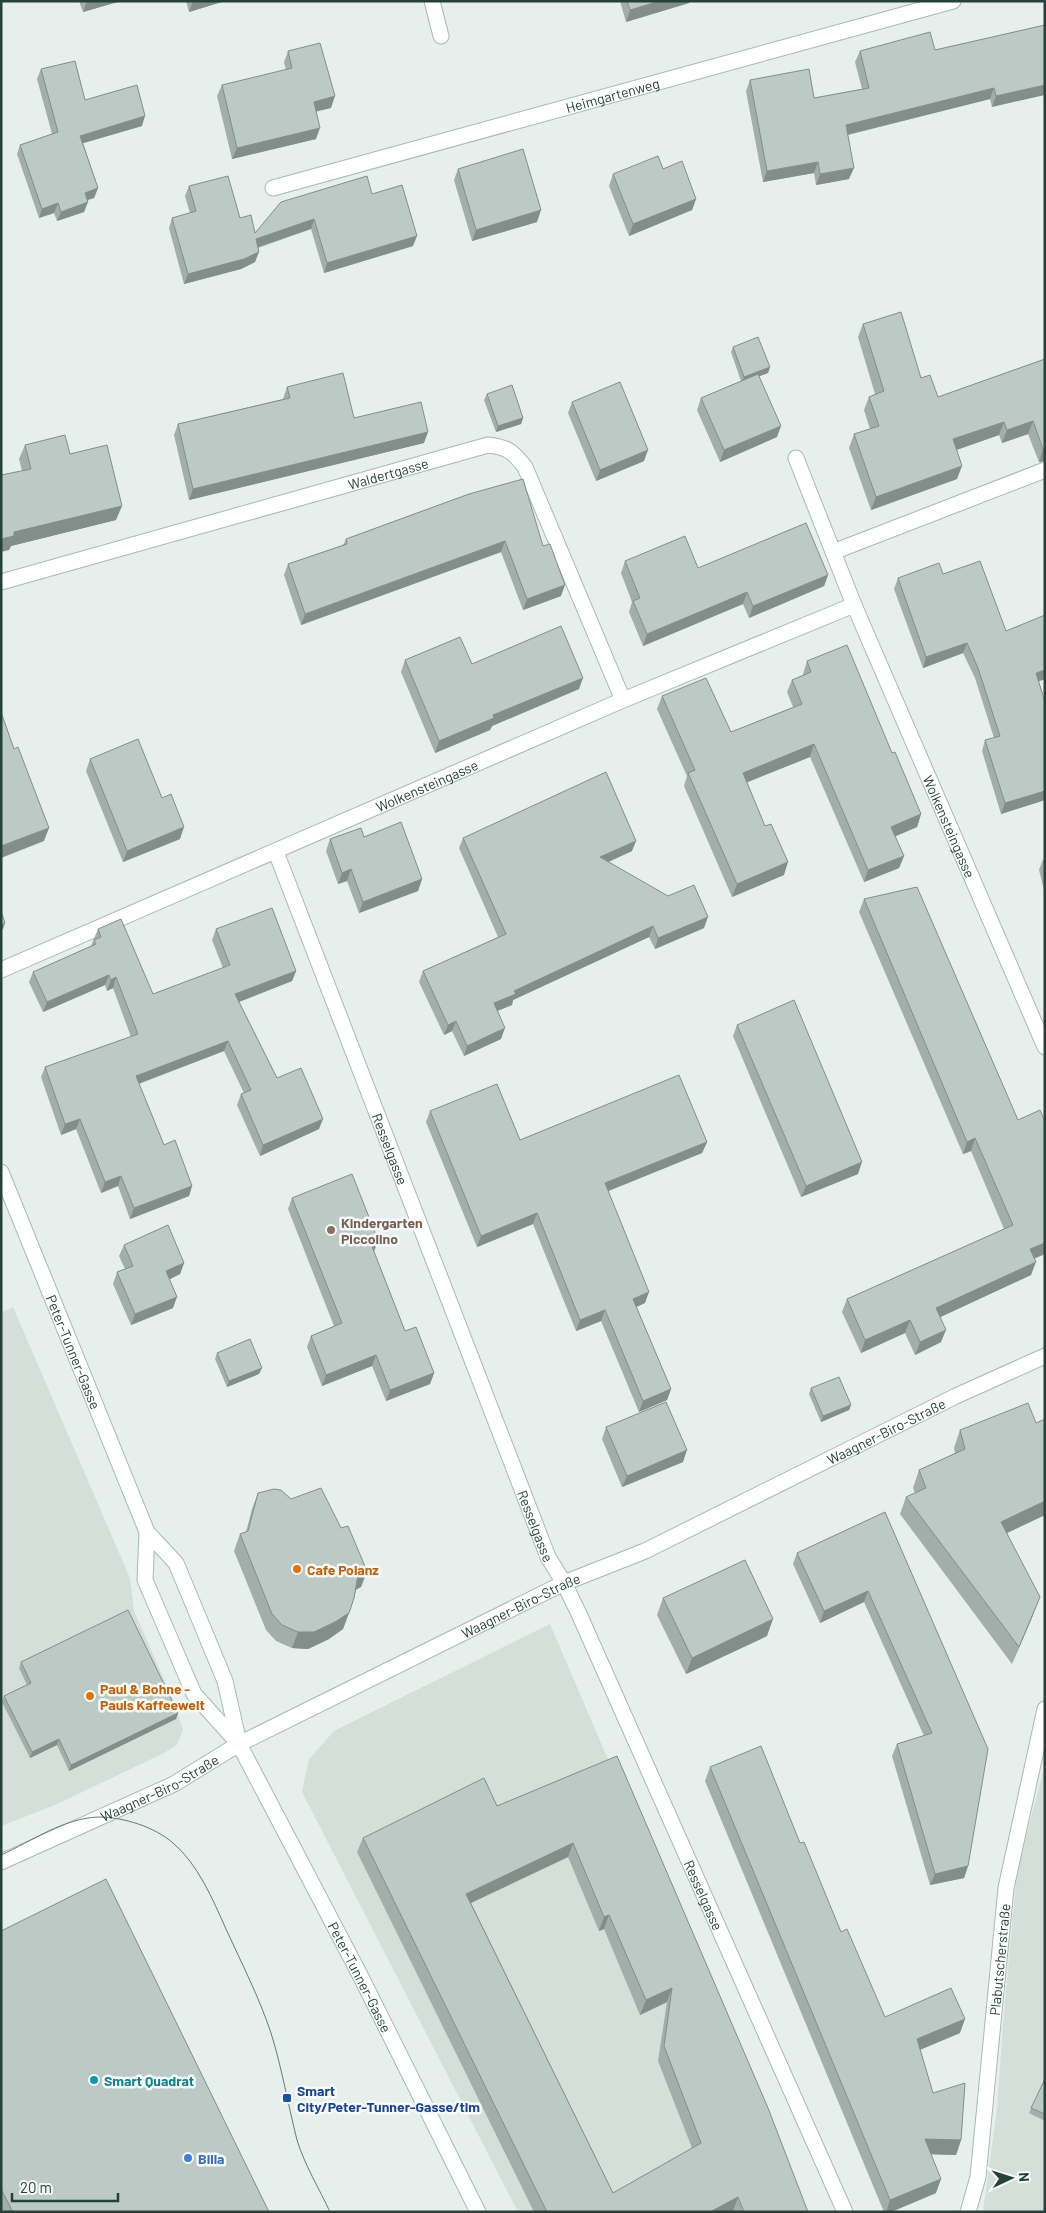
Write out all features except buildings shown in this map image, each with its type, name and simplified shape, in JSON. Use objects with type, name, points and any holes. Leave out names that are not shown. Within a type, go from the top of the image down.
[{"type":"street","points":[[432,1],[441,36]]},
{"type":"street","name":"Heimgartenweg","points":[[273,188],[953,1]]},
{"type":"street","name":"Waldertgasse","points":[[1,582],[488,445],[496,446],[508,449],[525,467],[623,700]]},
{"type":"street","name":"Wolkensteingasse","points":[[796,458],[854,605],[1045,1047]]},
{"type":"street","points":[[833,552],[1045,470]]},
{"type":"street","name":"Wolkensteingasse","points":[[1,970],[623,700],[854,605]]},
{"type":"street","name":"Resselgasse","points":[[276,852],[548,1557],[564,1583],[845,2212]]},
{"type":"street","name":"Peter-Tunner-Gasse","points":[[1,1172],[147,1532],[176,1563],[225,1681],[239,1744]]},
{"type":"street","name":"Waagner-Biro-Straße","points":[[1,1862],[174,1784],[239,1744],[564,1583],[645,1551],[956,1396],[1045,1356]]},
{"type":"street","name":"Peter-Tunner-Gasse","points":[[147,1532],[145,1580],[194,1694],[239,1744],[350,1955],[478,2212]]},
{"type":"street","name":"Plabutscherstraße","points":[[968,2212],[978,2177],[1006,1888],[1045,1709]]},
{"type":"shaded area","points":[[13,1307],[130,1578],[134,1611],[174,1702],[183,1730],[177,1745],[162,1754],[55,1805],[1,1826],[1,1313]]},
{"type":"shaded area","points":[[550,1624],[801,2212],[518,2212],[302,1792],[309,1759],[334,1731]]},
{"type":"shaded area","points":[[1045,1764],[1045,2212],[983,2212],[997,2108],[1017,1871]]},
{"type":"tram line","points":[[1,1855],[73,1821],[99,1817],[128,1821],[148,1828],[166,1837],[182,1852],[190,1861],[210,1895],[261,2006],[275,2046],[300,2150],[330,2212]]},
{"type":"place","name":"Kindergarten Piccolino","points":[[331,1230]]},
{"type":"place","name":"Cafe Polanz","points":[[297,1569]]},
{"type":"place","name":"Paul & Bohne - Pauls Kaffeewelt","points":[[90,1696]]},
{"type":"place","name":"Smart Quadrat","points":[[94,2080]]},
{"type":"place","name":"Smart City/Peter-Tunner-Gasse/tim","points":[[287,2098]]},
{"type":"place","name":"Billa","points":[[188,2158]]}]
